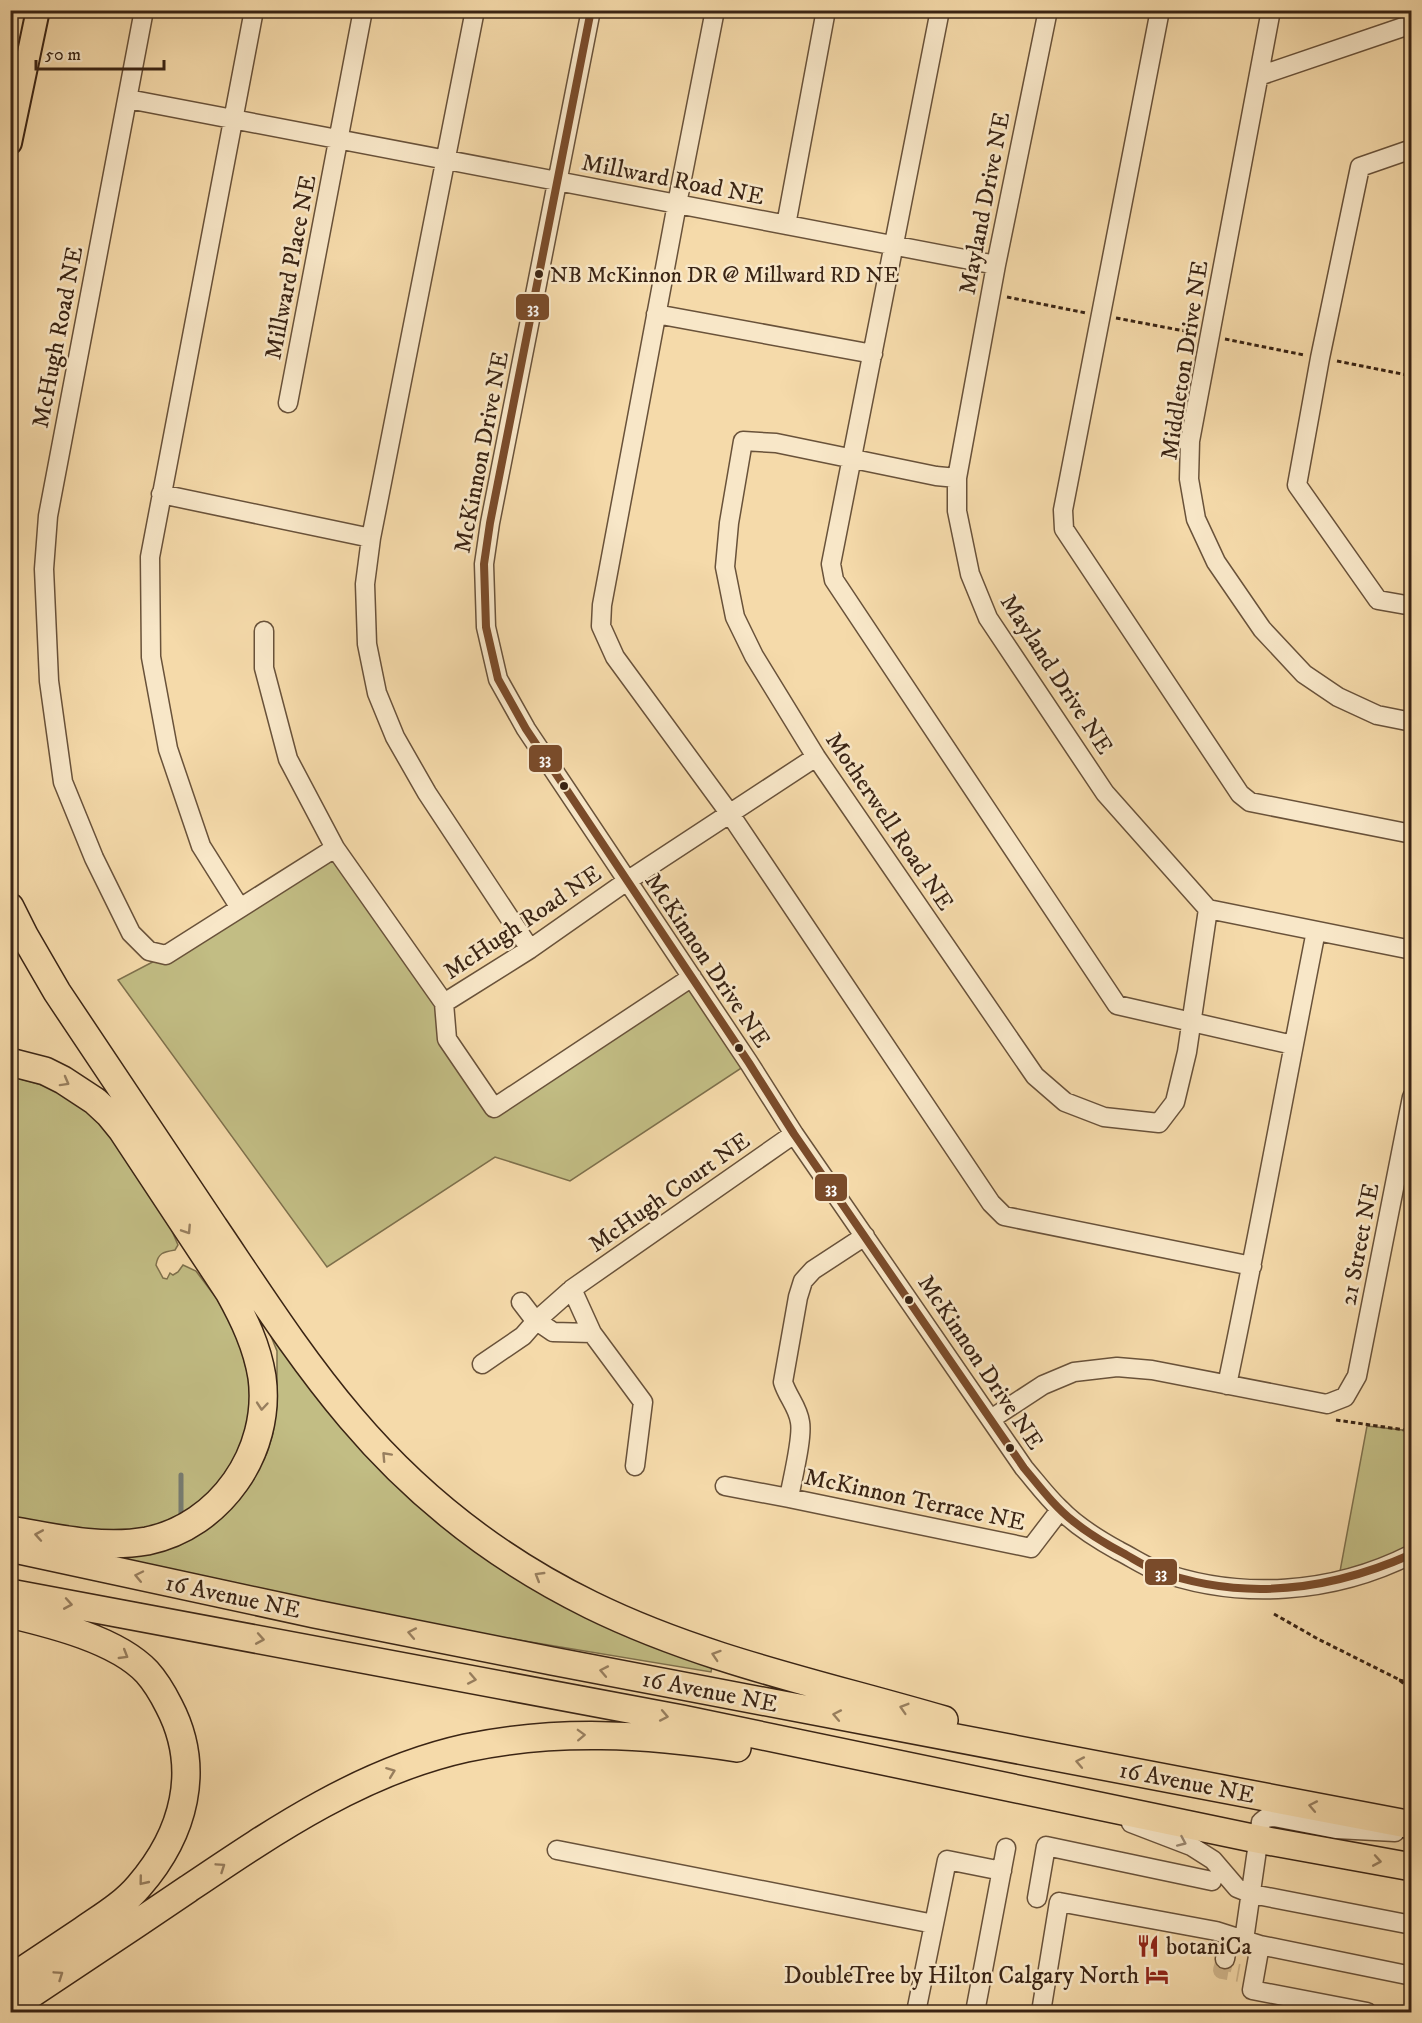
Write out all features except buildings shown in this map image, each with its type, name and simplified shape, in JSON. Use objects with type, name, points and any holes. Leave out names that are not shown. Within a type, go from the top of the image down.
[{"type":"highway","points":[[10,907],[57,992],[295,1345],[352,1419],[397,1467],[438,1505],[484,1541],[519,1564],[581,1599],[633,1624],[714,1655],[955,1724],[1018,1750]]},
{"type":"highway","points":[[10,1062],[45,1071],[79,1089],[96,1101],[122,1130],[229,1292],[250,1334],[257,1356],[263,1397],[261,1421],[255,1443],[241,1475],[228,1494],[188,1527],[166,1536],[120,1544],[66,1540],[10,1530]]},
{"type":"highway","name":"16 Avenue NE","points":[[10,1548],[315,1614],[1412,1825]]},
{"type":"highway","name":"16 Avenue NE","points":[[10,1593],[612,1706],[1257,1839],[1412,1868]]},
{"type":"highway","points":[[10,1614],[85,1636],[128,1657],[147,1671],[161,1691],[180,1729],[185,1753],[186,1777],[184,1802],[177,1826],[165,1850],[138,1887],[122,1904],[10,1979]]},
{"type":"highway","points":[[10,2008],[286,1826],[355,1786],[429,1758],[531,1737],[594,1735],[691,1741],[790,1756],[869,1758]]},
{"type":"main road","points":[[10,143],[38,10]]},
{"type":"street","name":"McHugh Road NE","points":[[144,10],[48,516],[44,569],[49,681],[63,782],[94,858],[131,933],[149,951],[166,954],[334,848],[444,1002],[530,949],[627,881],[816,757]]},
{"type":"street","points":[[240,908],[201,846],[168,748],[151,657],[150,557],[254,10]]},
{"type":"street","points":[[340,139],[363,10]]},
{"type":"street","points":[[476,10],[371,538],[365,584],[366,634],[377,693],[395,737],[427,793],[530,949]]},
{"type":"street","name":"McKinnon Drive NE","points":[[591,10],[490,523],[484,564],[486,627],[498,679],[520,719],[794,1134],[1024,1468],[1060,1510],[1105,1543],[1153,1569],[1210,1585],[1271,1589],[1315,1586],[1366,1574],[1412,1554]]},
{"type":"street","points":[[715,10],[602,606],[601,626],[615,657],[730,814],[991,1203],[1004,1216],[1252,1266]]},
{"type":"street","points":[[786,225],[826,10]]},
{"type":"street","points":[[940,10],[831,564],[834,580],[1117,1005],[1293,1045]]},
{"type":"street","name":"Mayland Drive NE","points":[[1048,10],[996,265],[957,478],[957,511],[970,574],[988,618],[1105,793],[1208,909]]},
{"type":"street","points":[[1160,10],[1063,510],[1064,529],[1240,794],[1250,802],[1412,834]]},
{"type":"street","name":"Middleton Drive NE","points":[[1271,10],[1190,441],[1189,479],[1196,519],[1216,562],[1262,628],[1304,674],[1338,697],[1377,715],[1412,722]]},
{"type":"street","points":[[1259,76],[1412,24]]},
{"type":"street","name":"Millward Road NE","points":[[128,99],[996,265]]},
{"type":"street","name":"Millward Place NE","points":[[288,403],[340,139]]},
{"type":"street","points":[[1412,149],[1360,167],[1320,358],[1297,485],[1378,600],[1412,606]]},
{"type":"street","points":[[657,314],[873,354]]},
{"type":"street","name":"Motherwell Road NE","points":[[957,478],[852,460],[776,443],[743,441],[729,523],[725,567],[735,616],[754,656],[816,757],[1035,1076],[1065,1102],[1104,1118],[1159,1123],[1174,1102],[1192,1023],[1208,909]]},
{"type":"street","points":[[161,494],[371,538]]},
{"type":"street","points":[[264,631],[264,668],[288,759],[334,848]]},
{"type":"street","points":[[1208,909],[1412,950]]},
{"type":"street","points":[[1227,1385],[1316,930]]},
{"type":"street","points":[[444,1002],[447,1039],[494,1108],[692,977]]},
{"type":"street","name":"21 Street NE","points":[[1327,1404],[1345,1397],[1357,1376],[1412,1097]]},
{"type":"street","name":"McHugh Court NE","points":[[482,1364],[523,1336],[572,1288],[794,1134]]},
{"type":"street","name":"McKinnon Terrace NE","points":[[865,1236],[813,1270],[803,1281],[798,1297],[783,1382],[800,1422],[800,1435],[789,1498],[1031,1548],[1060,1510]]},
{"type":"street","points":[[572,1288],[592,1333],[644,1402],[635,1466]]},
{"type":"street","points":[[521,1302],[537,1320],[554,1332],[592,1333]]},
{"type":"street","points":[[991,1419],[1043,1385],[1074,1372],[1117,1367],[1152,1370],[1327,1404]]},
{"type":"street","points":[[725,1486],[789,1498]]},
{"type":"street","points":[[1068,1800],[1191,1846],[1213,1860],[1237,1888],[1252,1894],[1412,1925]]},
{"type":"street","points":[[1361,2012],[1252,1990],[1247,1974],[1244,1941],[1261,1822],[1266,1818],[1274,1817],[1336,1829],[1412,1834]]},
{"type":"street","points":[[1037,1898],[1046,1846],[1212,1881]]},
{"type":"street","points":[[975,2013],[1006,1848]]},
{"type":"street","points":[[557,1850],[934,1924]]},
{"type":"street","points":[[916,2013],[947,1860],[1002,1871]]},
{"type":"street","points":[[1041,2013],[1059,1902],[1216,1931],[1244,1941],[1412,1976]]},
{"type":"street","points":[[1225,1959],[1244,1941]]},
{"type":"path","points":[[1327,1404],[1334,1419],[1412,1431]]},
{"type":"path","points":[[1274,1614],[1318,1639],[1398,1679],[1412,1683]]},
{"type":"path","points":[[1398,1679],[1412,1690]]},
{"type":"shaded area","points":[[335,848],[444,1003],[447,1039],[494,1108],[692,977],[749,1063],[570,1181],[495,1157],[327,1267],[118,980],[166,955]]},
{"type":"shaded area","points":[[10,1076],[49,1087],[78,1102],[104,1125],[174,1226],[172,1231],[178,1245],[175,1250],[164,1252],[156,1265],[163,1278],[167,1279],[170,1273],[173,1275],[178,1272],[183,1265],[196,1271],[217,1299],[231,1324],[242,1352],[252,1409],[235,1463],[204,1504],[135,1535],[11,1522]]},
{"type":"shaded area","points":[[268,1329],[431,1513],[712,1666],[711,1672],[488,1635],[318,1602],[127,1560],[127,1556],[185,1542],[214,1523],[245,1492],[254,1478],[267,1453],[277,1406],[277,1351]]},
{"type":"shaded area","points":[[1367,1426],[1411,1431],[1411,1554],[1338,1582]]},
{"type":"waterway","points":[[181,1475],[181,1518]]},
{"type":"tunnel","points":[[1225,1959],[1222,1970],[1239,1973]]},
{"type":"transit line","name":"33","points":[[591,10],[490,523],[484,564],[486,627],[498,679],[526,729],[794,1134],[1024,1468],[1060,1509],[1091,1534],[1147,1567],[1188,1580],[1220,1586],[1253,1589],[1317,1584],[1381,1567],[1412,1554]]},
{"type":"place","name":"NB McKinnon DR @ Millward RD NE","points":[[539,274]]},
{"type":"place","name":"botaniCa","points":[[1148,1946]]},
{"type":"place","name":"DoubleTree by Hilton Calgary North","points":[[1157,1975]]}]
